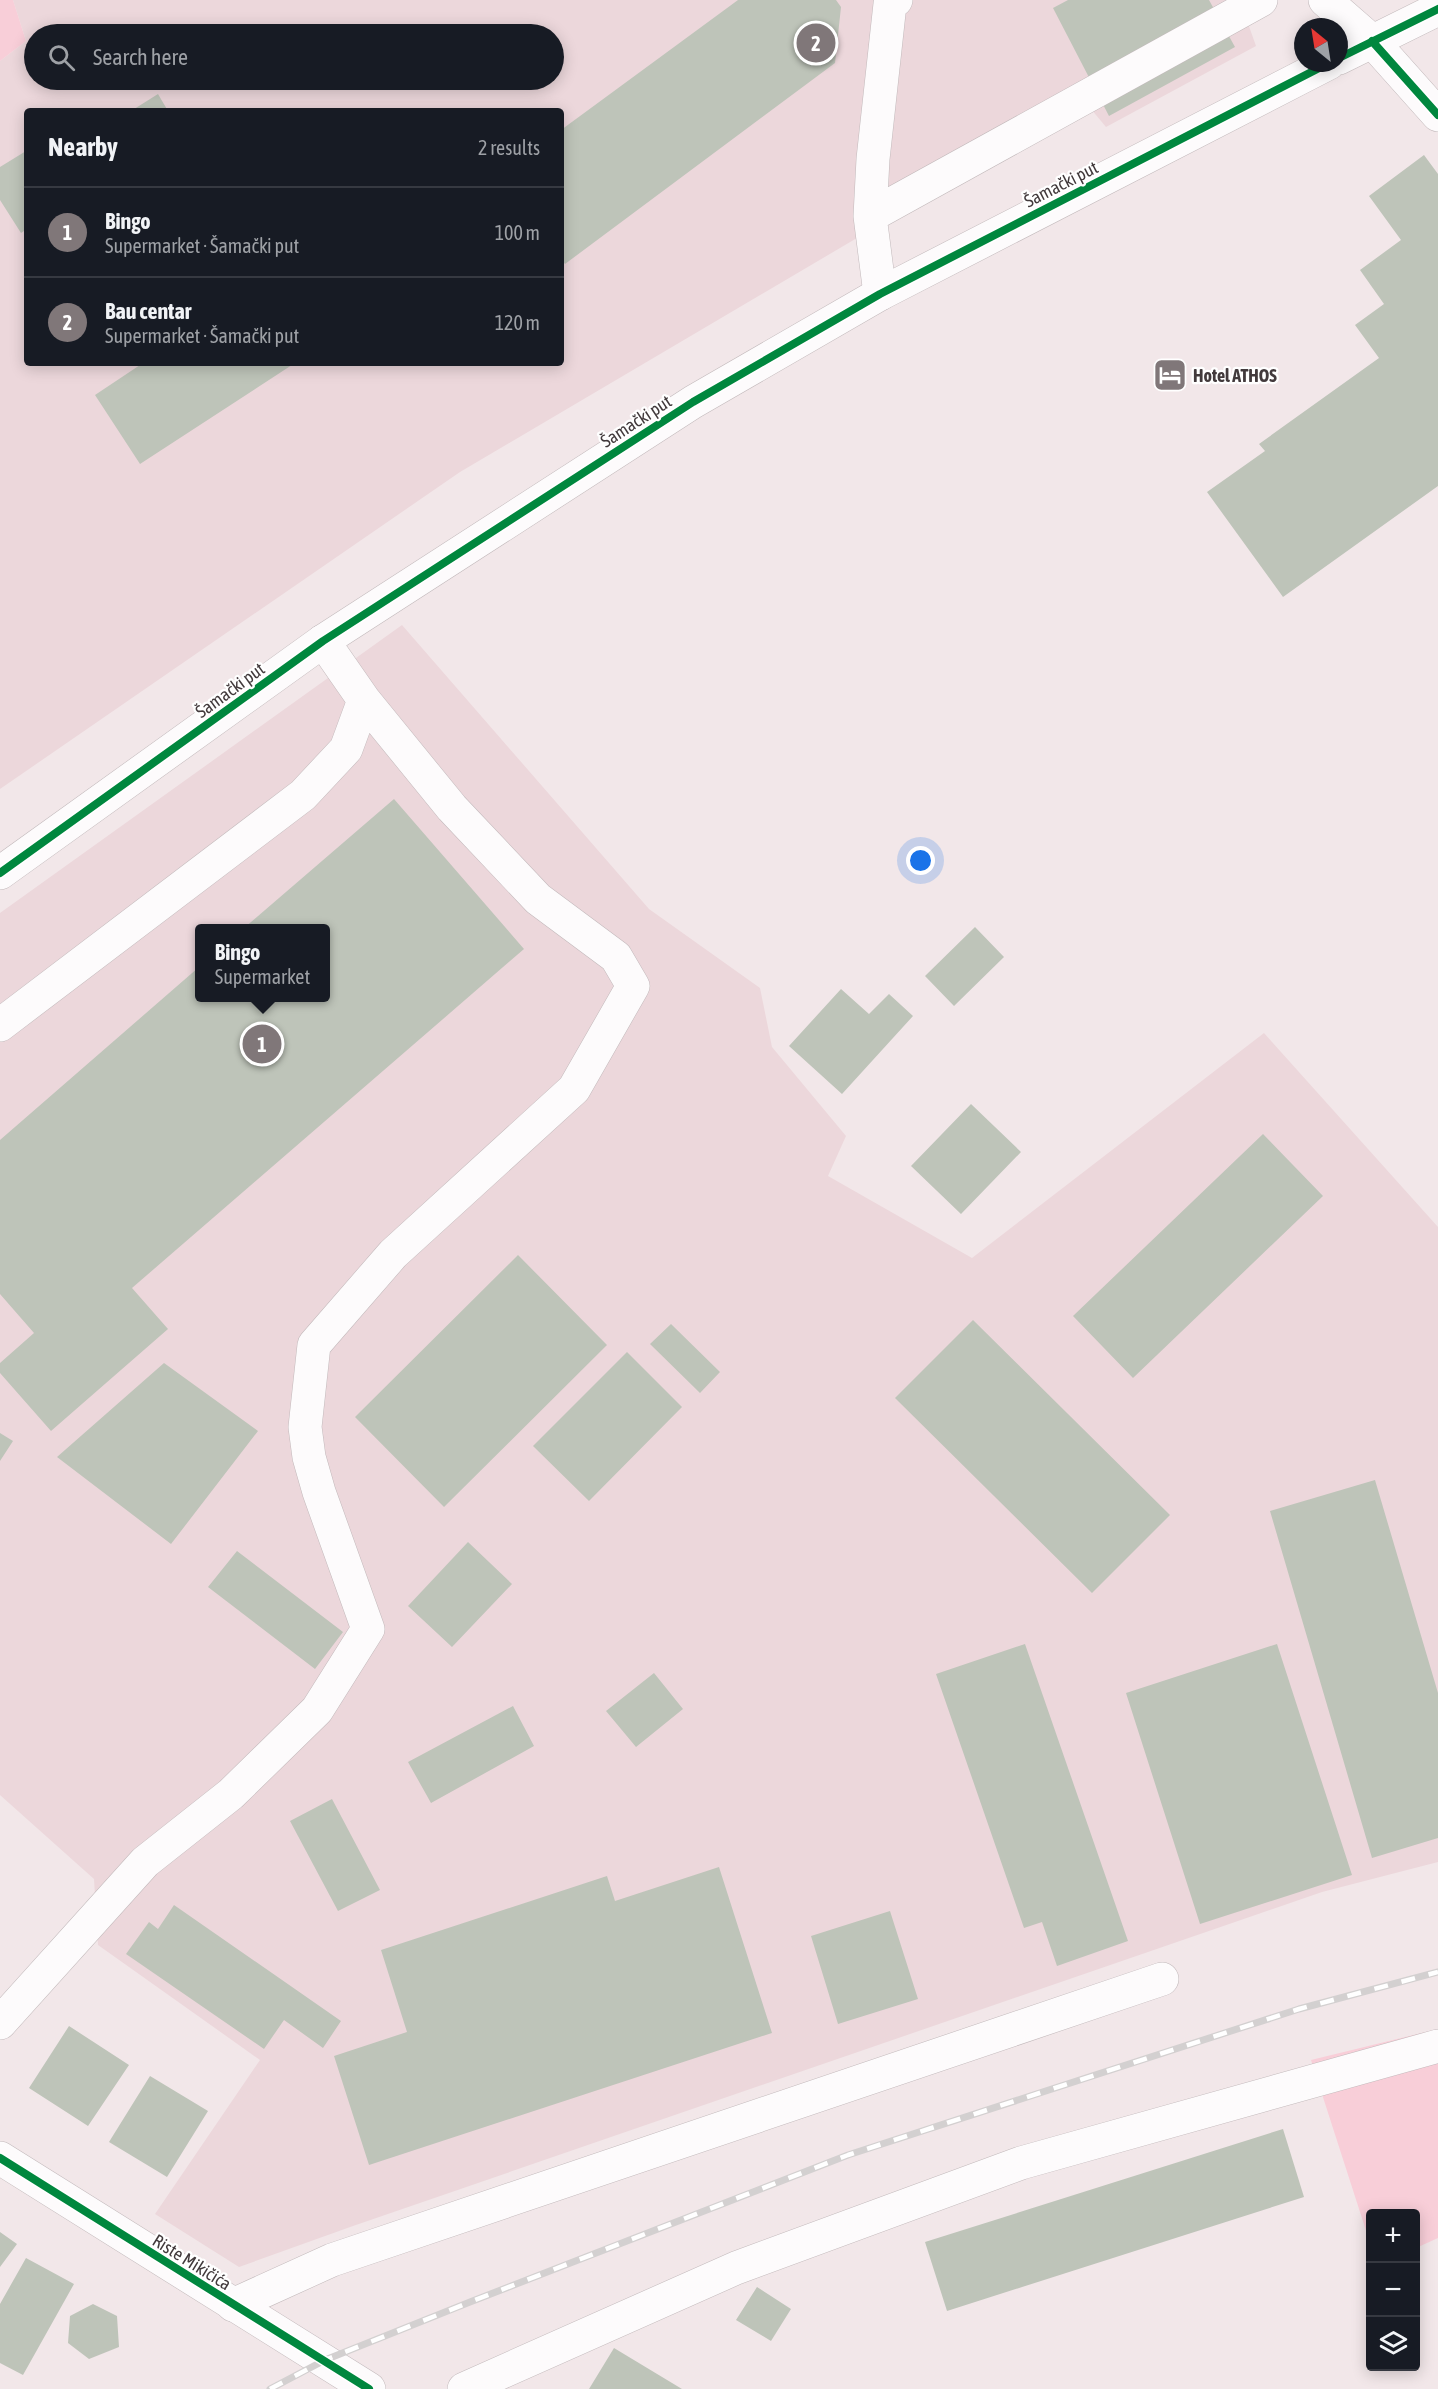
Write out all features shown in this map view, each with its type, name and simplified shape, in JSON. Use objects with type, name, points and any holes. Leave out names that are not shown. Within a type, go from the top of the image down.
[{"type":"main road","points":[[880,294],[870,216],[873,159],[890,4],[896,0]]},
{"type":"main road","points":[[870,216],[1261,0]]},
{"type":"main road","points":[[1325,0],[1372,41],[1438,115]]},
{"type":"main road","points":[[1348,53],[1438,9]]},
{"type":"main road","name":"Šamački put","points":[[0,873],[323,641],[693,402],[880,294],[1312,72]]},
{"type":"main road","points":[[0,2023],[145,1862],[231,1794],[317,1710],[368,1629],[319,1492],[309,1457],[305,1427],[315,1345],[393,1254],[574,1089],[633,986],[616,957],[538,898],[452,808],[364,700],[323,641]]},
{"type":"main road","points":[[0,1025],[303,795],[346,749],[364,700]]},
{"type":"main road","points":[[233,2305],[332,2260],[1162,1979]]},
{"type":"main road","points":[[464,2389],[736,2268],[1021,2163],[1438,2046]]},
{"type":"main road","name":"Riste Mikičića","points":[[0,2158],[369,2389]]},
{"type":"shaded area","points":[[0,0],[13,0],[24,35],[24,43],[0,61]]},
{"type":"shaded area","points":[[13,0],[1275,0],[1245,15],[1256,46],[1106,127],[1086,103],[460,472],[0,789],[0,61],[24,43],[24,90],[564,90],[564,24],[24,24],[24,35]]},
{"type":"shaded area","points":[[402,625],[649,909],[760,988],[772,1047],[846,1136],[828,1176],[972,1258],[1264,1033],[1438,1227],[1438,1862],[1322,1892],[239,2267],[155,2214],[260,2060],[98,1945],[94,1879],[0,1795],[0,913]]},
{"type":"shaded area","points":[[1438,2029],[1438,2238],[1420,2246],[1420,2209],[1366,2209],[1366,2231],[1311,2060]]},
{"type":"building","points":[[738,0],[836,0],[841,7],[835,63],[565,264],[564,128]]},
{"type":"building","points":[[1068,0],[1209,0],[1235,47],[1109,116],[1053,8]]},
{"type":"building","points":[[158,94],[166,108],[136,108]]},
{"type":"building","points":[[24,152],[24,231],[21,233],[0,200],[0,167]]},
{"type":"building","points":[[1424,155],[1438,174],[1438,486],[1283,597],[1207,492],[1265,451],[1259,444],[1379,358],[1355,325],[1384,304],[1360,270],[1401,240],[1369,196]]},
{"type":"building","points":[[138,366],[290,366],[140,464],[95,395]]},
{"type":"building","points":[[394,799],[524,949],[132,1288],[168,1329],[51,1431],[0,1373],[0,1363],[34,1333],[0,1294],[0,1140],[195,970],[195,1002],[330,1002],[330,924],[249,924]]},
{"type":"building","points":[[975,927],[1004,957],[954,1006],[925,976]]},
{"type":"building","points":[[841,989],[869,1014],[889,994],[913,1016],[842,1094],[789,1046]]},
{"type":"building","points":[[971,1104],[1021,1152],[961,1214],[911,1166]]},
{"type":"building","points":[[1263,1134],[1323,1196],[1133,1378],[1073,1316]]},
{"type":"building","points":[[518,1255],[607,1345],[444,1507],[355,1417]]},
{"type":"building","points":[[973,1320],[1170,1515],[1092,1593],[895,1398]]},
{"type":"building","points":[[671,1324],[720,1372],[700,1393],[650,1344]]},
{"type":"building","points":[[627,1352],[682,1407],[589,1501],[533,1446]]},
{"type":"building","points":[[164,1363],[258,1431],[171,1544],[57,1457]]},
{"type":"building","points":[[0,1433],[13,1441],[0,1461]]},
{"type":"building","points":[[1375,1480],[1438,1693],[1438,1838],[1372,1858],[1270,1511]]},
{"type":"building","points":[[468,1542],[512,1584],[452,1647],[408,1606]]},
{"type":"building","points":[[237,1551],[343,1632],[315,1669],[208,1587]]},
{"type":"building","points":[[1025,1644],[1128,1941],[1057,1966],[1042,1922],[1024,1928],[936,1674]]},
{"type":"building","points":[[1277,1644],[1352,1875],[1200,1924],[1126,1693]]},
{"type":"building","points":[[654,1673],[683,1709],[636,1747],[606,1711]]},
{"type":"building","points":[[513,1706],[534,1746],[431,1803],[408,1762]]},
{"type":"building","points":[[332,1799],[380,1890],[338,1911],[290,1821]]},
{"type":"building","points":[[719,1867],[772,2033],[369,2165],[334,2056],[407,2032],[381,1950],[607,1876],[615,1901]]},
{"type":"building","points":[[174,1905],[341,2021],[323,2048],[284,2020],[264,2049],[126,1954],[149,1922],[158,1929]]},
{"type":"building","points":[[890,1911],[918,1999],[838,2024],[811,1936]]},
{"type":"building","points":[[69,2026],[129,2065],[88,2126],[29,2088]]},
{"type":"building","points":[[150,2076],[208,2111],[167,2177],[109,2142]]},
{"type":"building","points":[[1283,2129],[1304,2197],[947,2311],[925,2242]]},
{"type":"building","points":[[0,2232],[17,2244],[0,2267]]},
{"type":"building","points":[[26,2258],[74,2284],[23,2375],[0,2363],[0,2304]]},
{"type":"building","points":[[757,2287],[791,2309],[771,2341],[736,2320]]},
{"type":"building","points":[[93,2304],[117,2316],[119,2347],[89,2359],[68,2343],[70,2316]]},
{"type":"building","points":[[614,2348],[682,2389],[589,2389]]},
{"type":"railway","points":[[270,2389],[325,2360],[848,2155],[1299,2009],[1438,1972]]},
{"type":"cycle path","points":[[1348,54],[1438,9]]},
{"type":"cycle path","points":[[1372,41],[1438,115]]},
{"type":"cycle path","points":[[0,873],[323,641],[693,402],[880,294],[1312,72]]},
{"type":"cycle path","points":[[0,2158],[369,2389]]},
{"type":"place","name":"Bau centar","points":[[816,43]]},
{"type":"place","name":"Hotel ATHOS","points":[[1170,375]]},
{"type":"place","name":"Bingo","points":[[262,1044]]}]
